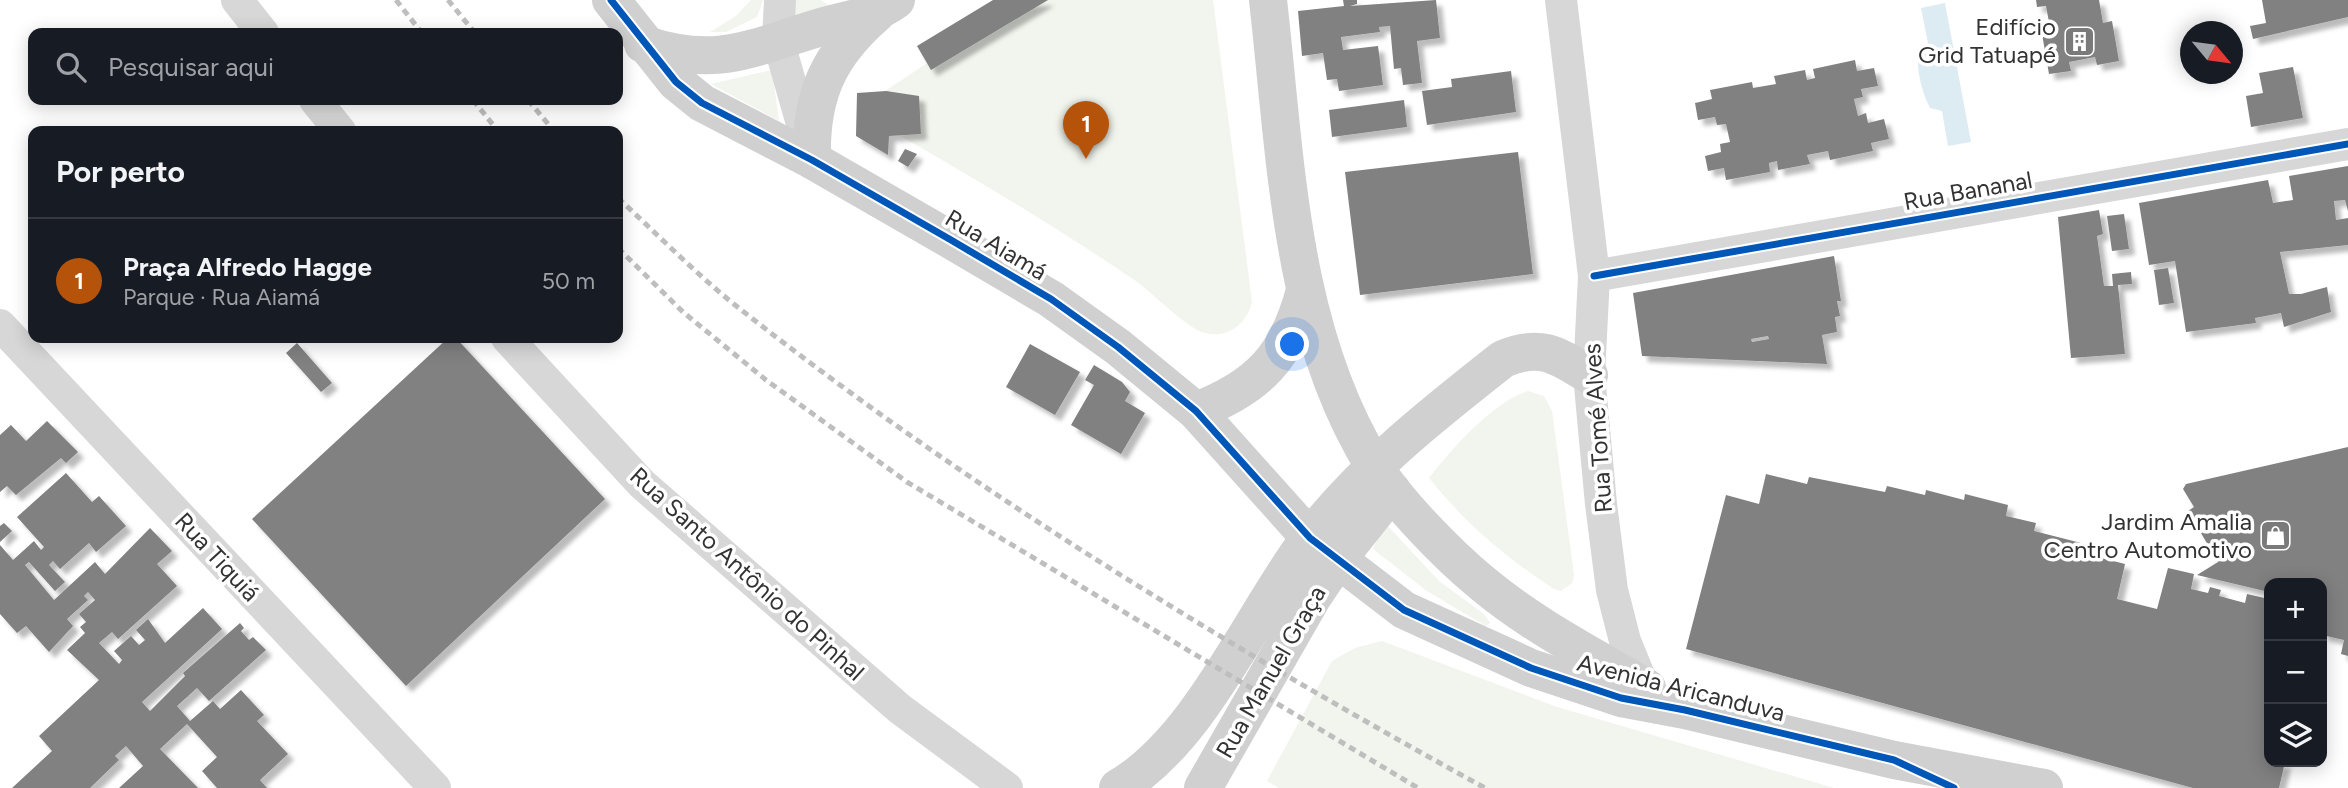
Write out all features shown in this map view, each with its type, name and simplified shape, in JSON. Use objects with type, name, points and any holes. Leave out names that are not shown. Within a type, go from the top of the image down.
[{"type":"main road","name":"Rua Aiamá","points":[[611,0],[643,44],[676,82],[702,103],[812,160],[1051,299],[1118,347],[1196,411],[1324,549]]},
{"type":"main road","points":[[1196,411],[1228,399],[1257,380],[1280,354],[1297,323],[1305,290],[1268,0]]},
{"type":"main road","points":[[643,44],[668,53],[719,57],[745,52],[873,4]]},
{"type":"main road","points":[[812,160],[815,105],[824,78],[838,53],[873,4]]},
{"type":"main road","name":"Avenida Aricanduva","points":[[1305,290],[1324,363],[1347,417],[1382,478],[1482,583],[1580,651],[1685,710]]},
{"type":"main road","name":"Rua Manuel Graça","points":[[1203,788],[1312,598],[1324,549],[1382,478],[1503,359],[1523,350],[1541,351],[1561,358],[1589,375]]},
{"type":"main road","points":[[1118,788],[1163,752],[1204,703],[1259,611],[1324,549]]},
{"type":"main road","name":"Avenida Aricanduva","points":[[1324,549],[1404,610],[1531,668],[1621,698],[1685,710],[1894,760],[2044,788]]},
{"type":"main road","name":"Avenida Aricanduva","points":[[1894,760],[1954,788]]},
{"type":"street","points":[[237,0],[259,28]]},
{"type":"street","points":[[780,0],[778,40],[812,160]]},
{"type":"street","name":"Rua Tomé Alves","points":[[1561,0],[1594,276],[1589,375],[1612,590],[1625,641],[1643,685]]},
{"type":"street","points":[[319,105],[336,126]]},
{"type":"street","name":"Rua Bananal","points":[[1594,276],[2348,144]]},
{"type":"street","name":"Rua Tiquiá","points":[[0,325],[435,788]]},
{"type":"street","name":"Rua Santo Antônio do Pinhal","points":[[512,343],[642,484],[900,709],[1007,788]]},
{"type":"shaded area","points":[[751,0],[763,0],[757,17],[726,32],[710,32],[736,16]]},
{"type":"shaded area","points":[[795,0],[821,0],[832,8],[795,20]]},
{"type":"shaded area","points":[[1022,0],[1213,0],[1252,302],[1246,317],[1235,328],[1221,334],[1198,330],[1140,284],[1100,257],[1000,194],[864,115],[864,105]]},
{"type":"shaded area","points":[[1945,3],[1971,142],[1948,146],[1942,111],[1930,108],[1918,70],[1920,47],[1928,43],[1921,8]]},
{"type":"shaded area","points":[[772,70],[779,121],[711,84]]},
{"type":"shaded area","points":[[1528,391],[1544,396],[1552,411],[1574,575],[1572,583],[1561,591],[1554,589],[1502,552],[1457,510],[1429,478],[1487,416],[1515,396]]},
{"type":"shaded area","points":[[1385,523],[1439,581],[1484,614],[1490,623],[1486,626],[1427,591],[1373,549]]},
{"type":"shaded area","points":[[1382,641],[1557,707],[1834,788],[1279,788],[1267,781],[1332,661],[1355,648]]},
{"type":"building","points":[[993,0],[1048,0],[931,70],[917,46]]},
{"type":"building","points":[[1343,0],[1357,0],[1357,4],[1350,6],[1436,0],[1440,38],[1417,41],[1422,83],[1403,85],[1401,68],[1394,69],[1390,26],[1379,27],[1380,32],[1341,37],[1343,50],[1378,46],[1383,85],[1339,91],[1337,79],[1327,80],[1323,53],[1302,56],[1298,11],[1344,6]]},
{"type":"building","name":"Edifício Grid Tatuapé","points":[[2036,0],[2099,0],[2103,23],[2112,21],[2119,61],[2097,65],[2095,57],[2069,62],[2071,71],[2049,74],[2042,34],[2051,33],[2046,6],[2037,7]]},
{"type":"building","points":[[2262,0],[2348,0],[2348,17],[2253,39],[2250,26],[2266,23]]},
{"type":"building","points":[[1855,60],[1857,71],[1874,68],[1878,86],[1861,89],[1863,97],[1854,99],[1858,116],[1866,113],[1868,123],[1884,119],[1889,139],[1871,143],[1873,151],[1830,160],[1828,151],[1807,155],[1810,164],[1778,170],[1777,161],[1769,163],[1770,172],[1726,180],[1724,168],[1708,171],[1705,156],[1721,152],[1720,144],[1730,142],[1726,124],[1717,125],[1715,117],[1698,120],[1695,103],[1712,99],[1710,90],[1752,82],[1753,88],[1776,84],[1774,76],[1805,70],[1807,80],[1815,78],[1813,69]]},
{"type":"building","points":[[2293,67],[2303,118],[2251,127],[2246,96],[2263,93],[2259,73]]},
{"type":"building","points":[[1511,71],[1516,112],[1427,125],[1422,91],[1452,87],[1451,79]]},
{"type":"building","points":[[886,91],[919,96],[921,134],[889,136],[888,155],[856,136],[857,93]]},
{"type":"building","points":[[1404,100],[1407,127],[1332,137],[1329,110]]},
{"type":"building","points":[[905,149],[917,154],[908,167],[898,161]]},
{"type":"building","points":[[1518,152],[1533,274],[1360,295],[1345,172]]},
{"type":"building","points":[[2348,166],[2348,211],[2345,200],[2334,201],[2336,220],[2348,218],[2348,245],[2280,252],[2289,294],[2301,294],[2327,287],[2331,312],[2284,327],[2281,313],[2255,318],[2256,323],[2186,332],[2175,261],[2149,265],[2139,203],[2268,180],[2273,203],[2293,200],[2289,176]]},
{"type":"building","points":[[2099,210],[2103,234],[2097,236],[2104,286],[2113,286],[2112,274],[2131,272],[2132,284],[2118,285],[2125,354],[2071,358],[2058,217]]},
{"type":"building","points":[[2124,214],[2129,249],[2112,251],[2107,216]]},
{"type":"building","points":[[1834,256],[1841,301],[1837,301],[1840,316],[1835,317],[1837,332],[1822,335],[1827,364],[1642,356],[1633,293]],"holes":[[[1768,336],[1769,339],[1752,342],[1751,339]]]},
{"type":"building","points":[[2168,268],[2174,303],[2159,305],[2154,270]]},
{"type":"building","points":[[297,343],[332,383],[321,392],[286,353]]},
{"type":"building","points":[[443,343],[461,343],[605,499],[406,686],[252,519]]},
{"type":"building","points":[[1030,344],[1080,372],[1055,415],[1006,387]]},
{"type":"building","points":[[1094,365],[1122,382],[1130,392],[1125,401],[1145,413],[1121,454],[1071,425],[1094,385],[1085,380]]},
{"type":"building","points":[[47,421],[78,452],[66,463],[61,458],[16,495],[7,486],[0,492],[0,435],[11,425],[26,441]]},
{"type":"building","name":"Jardim Amalia Centro Automotivo","points":[[2348,447],[2348,656],[2341,654],[2344,640],[2327,636],[2327,578],[2264,578],[2264,591],[2197,575],[2218,562],[2188,511],[2194,507],[2183,489],[2186,484]]},
{"type":"building","points":[[66,473],[92,502],[99,496],[126,526],[96,552],[89,543],[60,569],[53,561],[49,565],[65,582],[55,591],[29,562],[25,565],[54,600],[95,562],[105,574],[150,528],[172,551],[157,564],[177,586],[118,639],[112,632],[99,643],[119,664],[122,660],[114,651],[131,636],[139,645],[145,640],[136,630],[148,619],[165,643],[203,608],[222,629],[142,702],[150,711],[185,676],[183,673],[240,623],[244,628],[241,631],[249,640],[253,637],[266,650],[209,701],[197,688],[177,706],[190,721],[213,701],[220,709],[241,690],[264,715],[257,721],[288,754],[260,780],[267,788],[217,788],[202,771],[217,757],[187,724],[160,749],[198,788],[119,788],[143,766],[126,746],[115,756],[119,760],[90,788],[12,788],[52,751],[39,736],[99,680],[67,650],[85,633],[80,627],[86,622],[79,614],[95,600],[88,592],[84,596],[88,600],[67,619],[73,626],[49,652],[26,626],[17,633],[0,614],[0,545],[13,560],[34,541],[41,550],[44,547],[17,517]]},
{"type":"building","points":[[1766,474],[1807,484],[1809,477],[1885,492],[1887,486],[1925,495],[1926,490],[1964,500],[1965,494],[2008,505],[2006,516],[2036,523],[2034,531],[2089,545],[2086,554],[2125,564],[2117,599],[2157,609],[2168,568],[2194,574],[2191,589],[2208,593],[2210,587],[2221,590],[2219,596],[2245,603],[2247,594],[2264,598],[2264,767],[2284,767],[2279,788],[2193,788],[1686,649],[1726,495],[1759,504]]},
{"type":"building","points":[[4,523],[12,531],[0,542],[0,526]]},
{"type":"railway","points":[[396,0],[418,28]]},
{"type":"railway","points":[[448,0],[471,28]]},
{"type":"railway","points":[[477,105],[494,126]]},
{"type":"railway","points":[[532,105],[550,126]]},
{"type":"railway","points":[[623,203],[735,305],[823,373],[1006,501],[1195,621],[1485,788]]},
{"type":"railway","points":[[623,253],[683,312],[766,380],[907,482],[1418,788]]},
{"type":"cycle path","points":[[611,0],[676,82],[702,103],[812,160],[951,240],[1051,299],[1118,347],[1196,411],[1310,538],[1404,610],[1531,668],[1621,698],[1685,710],[1894,760],[1954,788]]},
{"type":"cycle path","points":[[1594,276],[2348,144]]},
{"type":"place","name":"Edifício Grid Tatuapé","points":[[2079,41]]},
{"type":"place","name":"Praça Alfredo Hagge","points":[[1086,159]]},
{"type":"place","name":"Jardim Amalia Centro Automotivo","points":[[2275,536]]}]
